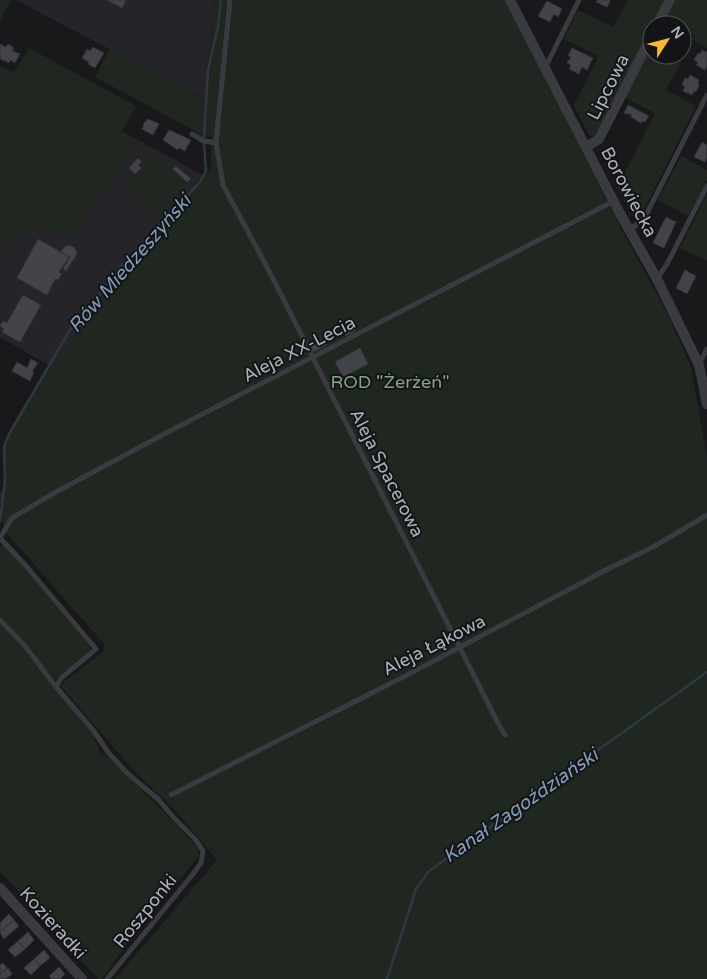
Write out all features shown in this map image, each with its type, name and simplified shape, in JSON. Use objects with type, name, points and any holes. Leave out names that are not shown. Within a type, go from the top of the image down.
[{"type":"street","name":"Borowiecka","points":[[510,0],[657,279],[699,365],[707,404]]},
{"type":"street","points":[[662,15],[670,0]]},
{"type":"street","name":"Lipcowa","points":[[586,147],[599,139],[642,55]]},
{"type":"street","name":"Kozieradki","points":[[0,888],[82,979]]},
{"type":"lane","name":"Aleja Spacerowa","points":[[230,0],[216,143],[223,185],[268,269],[496,721],[505,735]]},
{"type":"lane","points":[[545,68],[579,0]]},
{"type":"lane","points":[[630,230],[645,218],[707,94]]},
{"type":"lane","points":[[192,134],[204,141],[216,143]]},
{"type":"lane","points":[[657,279],[667,264],[707,186]]},
{"type":"lane","name":"Aleja XX-Lecia","points":[[0,538],[12,518],[54,493],[615,201]]},
{"type":"lane","points":[[699,365],[707,349]]},
{"type":"lane","name":"Aleja Łąkowa","points":[[172,795],[653,547],[707,515]]},
{"type":"lane","points":[[0,538],[96,649],[61,678],[56,687],[25,646],[0,620]]},
{"type":"lane","name":"Roszponki","points":[[56,687],[88,723],[104,747],[128,774],[158,800],[195,839],[203,851],[202,859],[187,882],[108,979]]},
{"type":"shaded area","points":[[16,0],[215,0],[206,100]]},
{"type":"shaded area","points":[[140,141],[204,176],[112,277],[55,369],[0,337],[0,248],[32,228],[70,235]]},
{"type":"green space","points":[[0,0],[11,0],[0,21]]},
{"type":"green space","name":"ROD \"Żerżeń\"","points":[[215,0],[505,0],[618,223],[668,315],[691,367],[707,457],[707,979],[115,979],[217,860],[175,810],[134,771],[60,685],[104,651],[104,644],[5,531],[2,521],[0,491],[3,492],[5,443],[20,413],[49,365],[55,368],[112,277],[211,169],[211,137],[204,136],[95,77],[110,49],[205,100]]},
{"type":"green space","points":[[628,0],[665,0],[657,15],[642,15],[642,45],[596,135],[590,136],[574,106],[599,56],[564,39],[578,10],[613,27]]},
{"type":"green space","points":[[674,0],[707,0],[707,48],[692,40],[694,36],[692,35],[692,15],[666,15]]},
{"type":"green space","points":[[29,48],[136,106],[122,131],[140,141],[70,236],[32,228],[0,248],[0,66],[14,73]]},
{"type":"green space","points":[[642,65],[679,65],[666,90],[696,106],[639,219],[634,218],[617,188],[655,113],[625,98]]},
{"type":"green space","points":[[156,152],[188,183],[155,216],[124,186]]},
{"type":"green space","points":[[681,156],[707,170],[707,180],[688,216],[658,200]]},
{"type":"green space","points":[[707,194],[707,261],[680,248]]},
{"type":"green space","points":[[3,543],[89,644],[90,649],[87,653],[53,681],[24,643],[0,616],[0,548]]},
{"type":"green space","points":[[0,622],[84,723],[93,735],[101,754],[113,761],[198,849],[198,857],[121,952],[102,979],[98,979],[0,871]]},
{"type":"building","points":[[107,0],[126,0],[122,8]]},
{"type":"building","points":[[597,0],[610,1],[607,7],[596,2]]},
{"type":"building","points":[[547,1],[562,9],[558,17],[554,14],[550,22],[538,16]]},
{"type":"building","points":[[0,44],[6,47],[8,44],[13,47],[13,51],[20,54],[15,63],[10,60],[9,63],[0,59]]},
{"type":"building","points":[[93,47],[104,53],[95,68],[82,58],[87,49],[90,51]]},
{"type":"building","points":[[572,48],[593,58],[587,70],[582,67],[579,74],[569,69],[571,65],[567,63],[571,57],[568,56]]},
{"type":"building","points":[[702,50],[707,52],[707,66],[705,70],[696,65],[698,62],[694,60]]},
{"type":"building","points":[[690,75],[699,80],[696,92],[694,91],[692,95],[683,91],[685,87],[682,85],[685,78],[688,79]]},
{"type":"building","points":[[628,105],[649,116],[645,122],[642,121],[641,123],[631,117],[632,115],[624,113]]},
{"type":"building","points":[[148,119],[159,124],[153,135],[142,129],[143,124]]},
{"type":"building","points":[[169,130],[191,140],[185,151],[179,148],[178,150],[163,140]]},
{"type":"building","points":[[702,142],[707,145],[707,158],[705,162],[694,157]]},
{"type":"building","points":[[138,158],[142,162],[138,165],[141,168],[135,174],[129,168]]},
{"type":"building","points":[[176,166],[191,179],[187,182],[173,169]]},
{"type":"building","points":[[666,217],[676,222],[664,248],[653,243]]},
{"type":"building","points":[[38,239],[69,257],[59,272],[62,274],[58,280],[55,279],[47,295],[17,278]]},
{"type":"building","points":[[70,245],[75,248],[77,254],[66,271],[63,269],[70,257],[61,252],[64,247]]},
{"type":"building","points":[[685,270],[696,276],[687,294],[676,288]]},
{"type":"building","points":[[23,295],[41,305],[20,342],[2,332],[4,329],[0,326],[3,321],[7,323]]},
{"type":"building","points":[[352,322],[356,330],[346,336],[342,327]]},
{"type":"building","points":[[323,339],[327,345],[313,352],[310,346]]},
{"type":"building","points":[[360,348],[368,364],[343,377],[335,362]]},
{"type":"building","points":[[31,359],[38,363],[32,371],[34,372],[30,381],[12,371],[17,362],[27,368]]},
{"type":"building","points":[[9,914],[14,920],[0,932],[0,923]]},
{"type":"building","points":[[14,920],[19,926],[4,939],[0,932]]},
{"type":"building","points":[[28,932],[34,940],[25,949],[18,941]]},
{"type":"building","points":[[18,941],[25,949],[15,957],[8,950]]},
{"type":"building","points":[[44,950],[50,958],[40,966],[34,959]]},
{"type":"building","points":[[34,959],[40,966],[31,975],[24,968]]},
{"type":"building","points":[[3,963],[7,968],[0,975],[0,965]]},
{"type":"building","points":[[59,967],[65,974],[60,979],[52,979],[49,976]]},
{"type":"building","points":[[8,968],[12,974],[7,978],[0,979],[0,975]]},
{"type":"waterway","name":"Rów Miedzeszyński","points":[[204,137],[208,70],[218,26],[221,0]]},
{"type":"waterway","name":"Rów Miedzeszyński","points":[[0,521],[5,481],[4,447],[9,434],[74,323],[80,326],[102,291],[121,266],[200,182],[206,171],[204,143]]},
{"type":"waterway","name":"Kanał Zagoździański","points":[[387,979],[416,889],[429,871],[707,672]]}]
